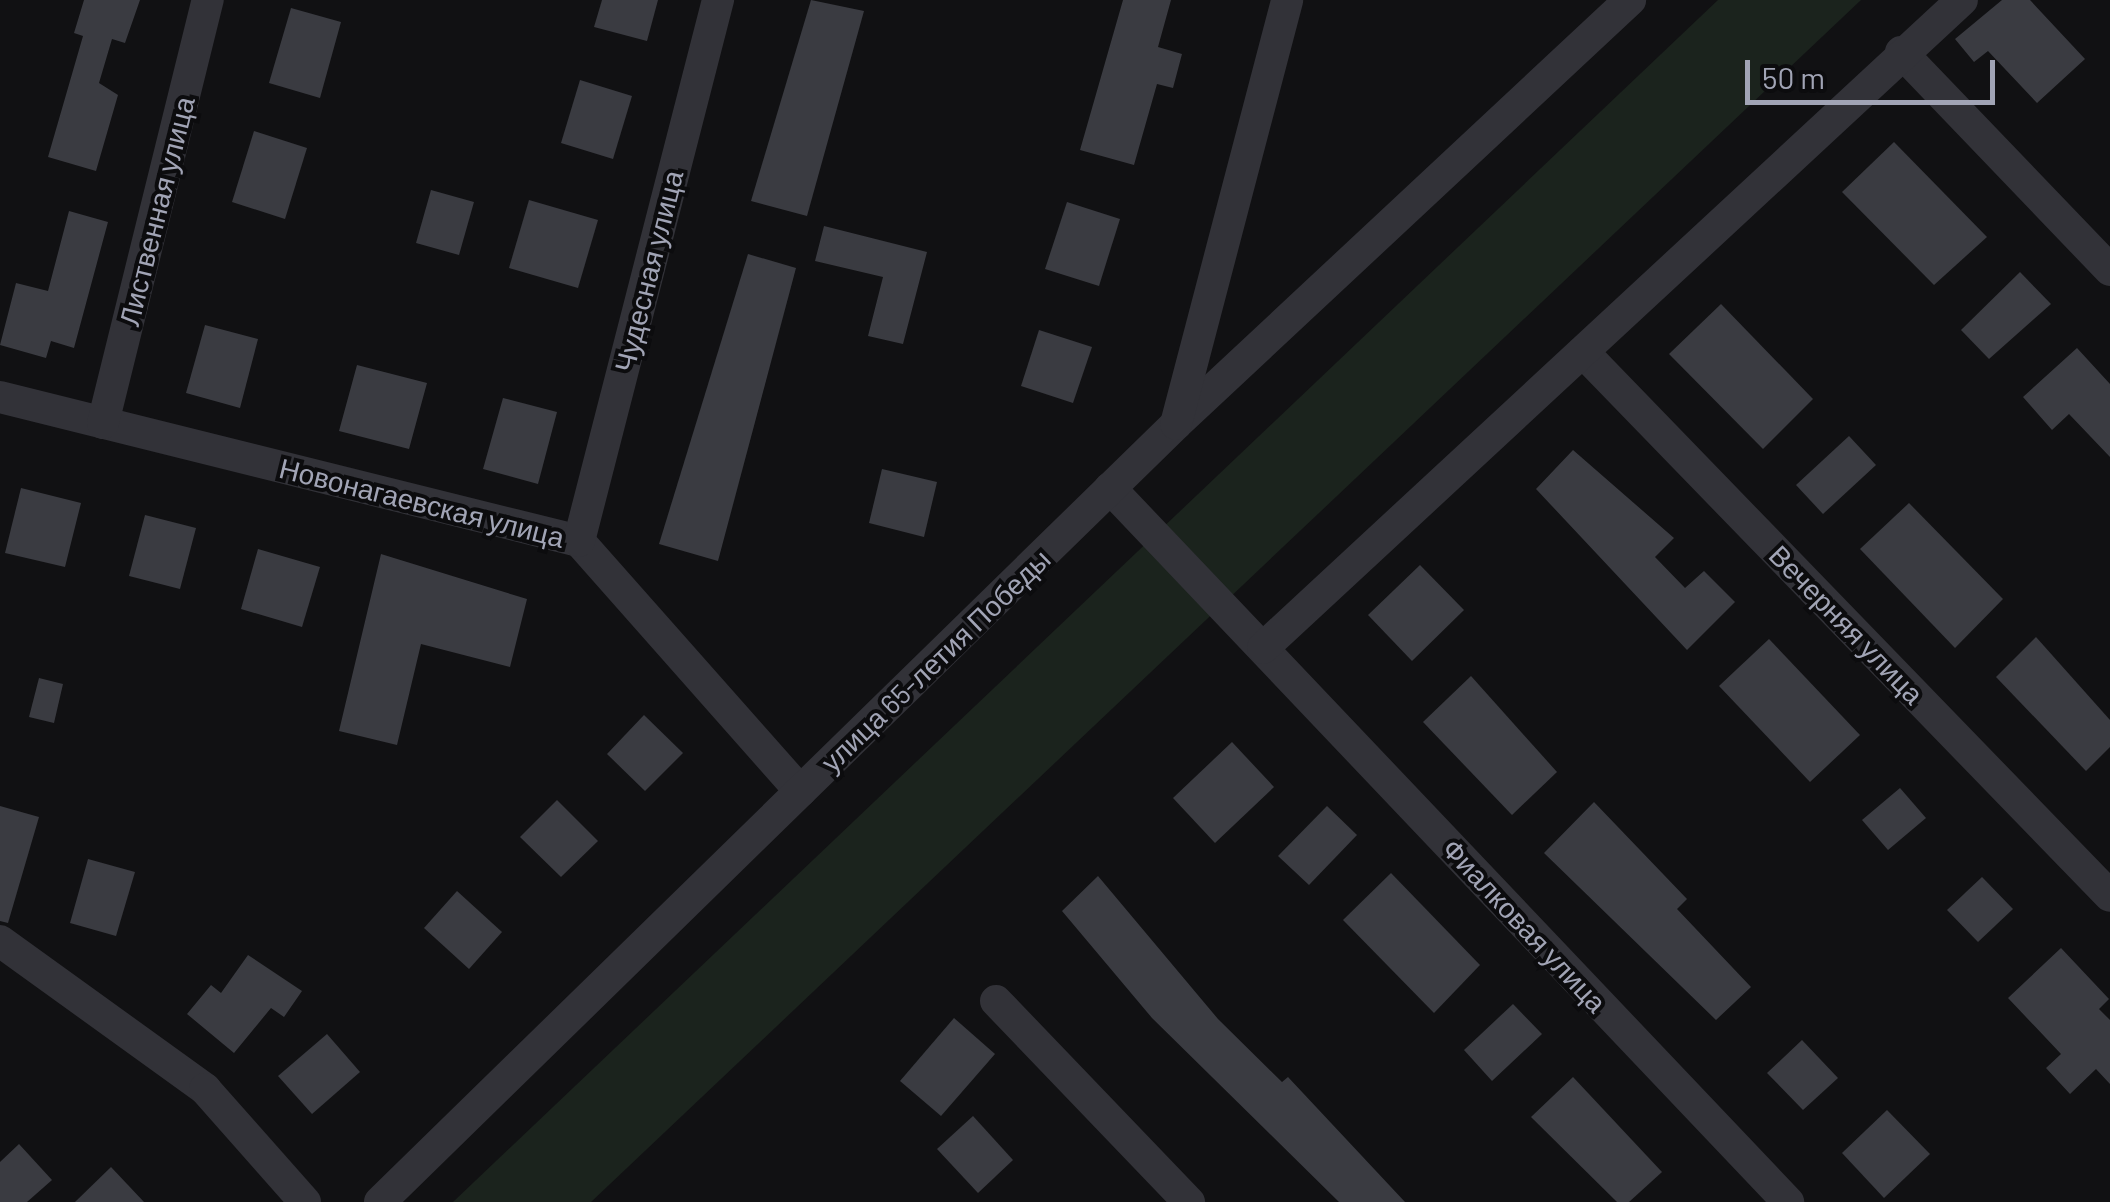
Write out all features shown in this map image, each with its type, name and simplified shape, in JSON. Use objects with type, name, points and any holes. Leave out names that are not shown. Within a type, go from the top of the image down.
[{"type":"street","name":"Лиственная улица","points":[[103,423],[208,0]]},
{"type":"street","name":"Чудесная улица","points":[[579,542],[718,0]]},
{"type":"street","points":[[1176,424],[1288,0]]},
{"type":"street","name":"улица 65-летия Победы","points":[[380,1202],[1176,424],[1630,0]]},
{"type":"street","points":[[1263,648],[1901,52],[1962,0]]},
{"type":"street","points":[[1901,52],[2110,270]]},
{"type":"street","name":"Вечерняя улица","points":[[1583,352],[2110,896]]},
{"type":"street","name":"Новонагаевская улица","points":[[0,397],[579,542],[800,791]]},
{"type":"street","name":"Фиалковая улица","points":[[1110,488],[1788,1202]]},
{"type":"street","points":[[0,941],[205,1089],[305,1202]]},
{"type":"street","points":[[996,1001],[1188,1202]]},
{"type":"shaded area","points":[[1718,0],[1861,0],[591,1202],[453,1202]]},
{"type":"building","points":[[84,0],[140,0],[125,43],[112,39],[99,83],[118,95],[96,171],[48,157],[83,36],[74,33]]},
{"type":"building","points":[[602,0],[658,0],[647,41],[594,27]]},
{"type":"building","points":[[811,0],[864,11],[807,216],[751,201]]},
{"type":"building","points":[[1123,0],[1171,0],[1158,47],[1182,54],[1173,88],[1157,84],[1134,165],[1080,150]]},
{"type":"building","points":[[2002,0],[2030,0],[2085,59],[2037,103],[1988,51],[1974,62],[1955,39]]},
{"type":"building","points":[[291,8],[341,22],[320,98],[269,83]]},
{"type":"building","points":[[580,80],[632,96],[613,159],[561,143]]},
{"type":"building","points":[[254,131],[307,148],[285,219],[232,202]]},
{"type":"building","points":[[1894,142],[1987,237],[1934,285],[1842,192]]},
{"type":"building","points":[[431,190],[474,202],[459,255],[416,243]]},
{"type":"building","points":[[529,200],[598,220],[578,288],[509,268]]},
{"type":"building","points":[[1067,202],[1120,219],[1099,286],[1045,269]]},
{"type":"building","points":[[69,211],[108,222],[74,348],[51,341],[46,358],[0,345],[16,283],[48,291]]},
{"type":"building","points":[[824,226],[927,252],[903,344],[868,336],[883,277],[815,261]]},
{"type":"building","points":[[748,254],[796,268],[718,561],[659,544]]},
{"type":"building","points":[[2020,272],[2051,304],[1989,359],[1961,330]]},
{"type":"building","points":[[1721,304],[1813,399],[1763,449],[1669,354]]},
{"type":"building","points":[[205,325],[258,339],[240,408],[186,393]]},
{"type":"building","points":[[1039,330],[1092,347],[1073,403],[1021,386]]},
{"type":"building","points":[[2077,348],[2110,384],[2110,457],[2069,414],[2052,430],[2023,397]]},
{"type":"building","points":[[357,365],[427,383],[409,449],[339,431]]},
{"type":"building","points":[[503,398],[557,412],[538,484],[483,469]]},
{"type":"building","points":[[1849,436],[1876,465],[1823,514],[1796,485]]},
{"type":"building","points":[[1573,450],[1674,538],[1655,557],[1685,588],[1704,571],[1735,602],[1687,650],[1536,489]]},
{"type":"building","points":[[882,469],[937,482],[924,537],[869,523]]},
{"type":"building","points":[[21,488],[81,503],[65,567],[5,553]]},
{"type":"building","points":[[1909,503],[2003,599],[1955,648],[1860,549]]},
{"type":"building","points":[[145,515],[196,528],[180,589],[129,576]]},
{"type":"building","points":[[258,549],[320,567],[302,627],[241,609]]},
{"type":"building","points":[[381,554],[527,599],[510,667],[421,644],[397,745],[339,731]]},
{"type":"building","points":[[1420,565],[1464,610],[1412,661],[1368,615]]},
{"type":"building","points":[[2036,637],[2110,720],[2110,747],[2086,771],[1996,677]]},
{"type":"building","points":[[1769,639],[1860,735],[1810,782],[1719,686]]},
{"type":"building","points":[[1471,676],[1557,772],[1512,815],[1423,722]]},
{"type":"building","points":[[39,678],[63,684],[54,723],[29,717]]},
{"type":"building","points":[[644,715],[683,753],[645,791],[607,754]]},
{"type":"building","points":[[1232,742],[1274,787],[1215,843],[1173,798]]},
{"type":"building","points":[[1900,788],[1926,818],[1888,850],[1862,820]]},
{"type":"building","points":[[557,800],[598,841],[561,877],[520,837]]},
{"type":"building","points":[[1594,802],[1687,899],[1677,909],[1751,987],[1716,1020],[1544,853]]},
{"type":"building","points":[[0,806],[39,817],[8,923],[0,921]]},
{"type":"building","points":[[1327,806],[1357,835],[1309,885],[1278,856]]},
{"type":"building","points":[[88,859],[135,872],[116,936],[70,923]]},
{"type":"building","points":[[1391,873],[1480,965],[1434,1013],[1343,920]]},
{"type":"building","points":[[1098,876],[1218,1019],[1282,1082],[1288,1077],[1405,1202],[1339,1202],[1152,1018],[1062,911]]},
{"type":"building","points":[[1982,877],[2013,909],[1978,942],[1947,910]]},
{"type":"building","points":[[457,891],[502,932],[469,969],[424,928]]},
{"type":"building","points":[[2061,948],[2109,999],[2099,1009],[2110,1020],[2110,1084],[2096,1069],[2070,1094],[2046,1068],[2061,1054],[2008,998]]},
{"type":"building","points":[[248,955],[302,991],[284,1017],[271,1008],[234,1053],[187,1014],[211,985],[221,993]]},
{"type":"building","points":[[1513,1004],[1542,1034],[1492,1081],[1464,1050]]},
{"type":"building","points":[[954,1018],[995,1054],[941,1116],[900,1081]]},
{"type":"building","points":[[327,1034],[360,1072],[312,1114],[278,1076]]},
{"type":"building","points":[[1802,1040],[1838,1078],[1803,1110],[1767,1073]]},
{"type":"building","points":[[1573,1077],[1662,1172],[1629,1202],[1617,1202],[1531,1117]]},
{"type":"building","points":[[1887,1110],[1930,1154],[1884,1198],[1842,1153]]},
{"type":"building","points":[[973,1116],[1013,1160],[978,1193],[937,1149]]},
{"type":"building","points":[[19,1144],[52,1180],[27,1202],[0,1202],[0,1162]]},
{"type":"building","points":[[111,1167],[144,1202],[75,1202]]}]
